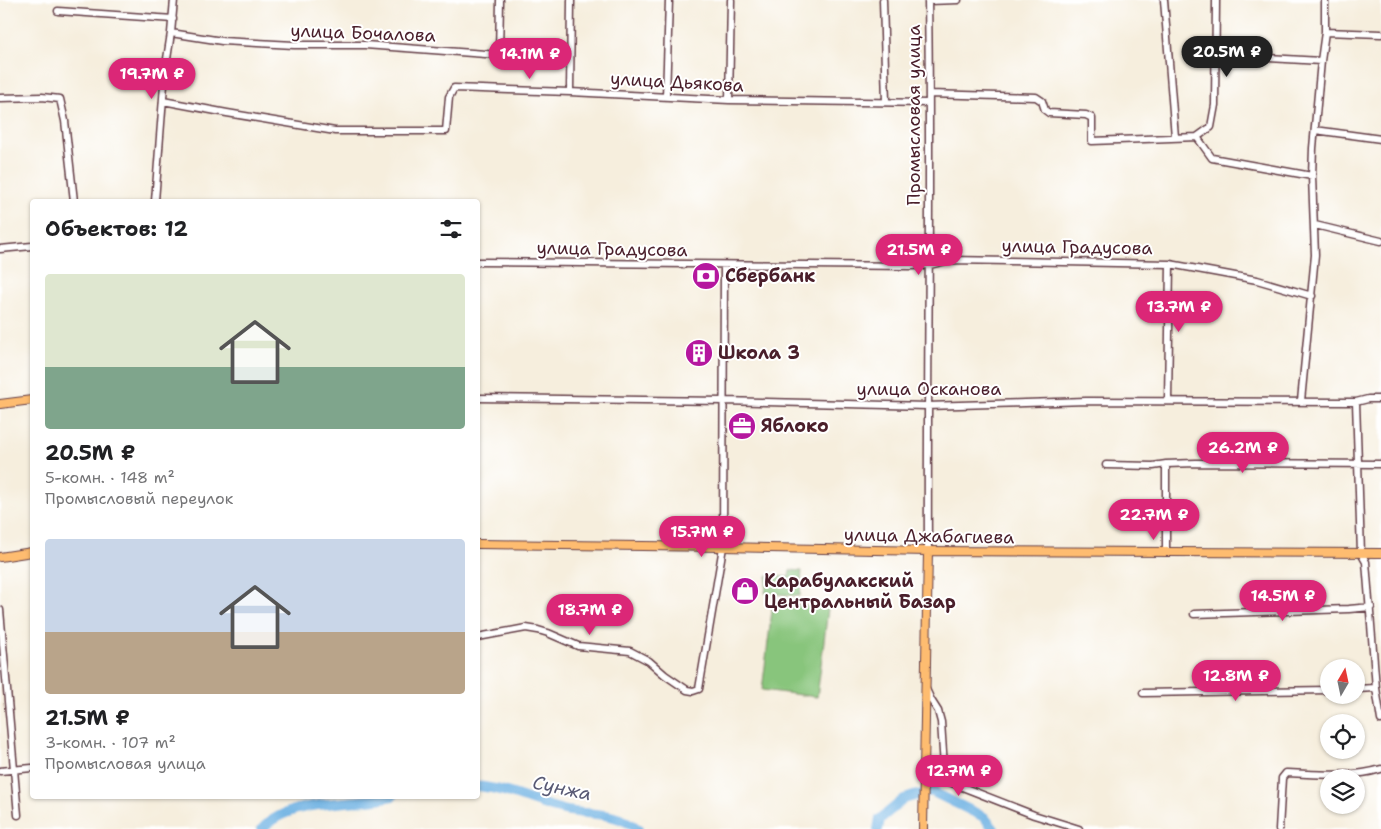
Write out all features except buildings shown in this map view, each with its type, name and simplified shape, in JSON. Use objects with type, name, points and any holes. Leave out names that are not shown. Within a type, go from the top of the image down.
[{"type":"main road","points":[[0,404],[30,400]]},
{"type":"main road","name":"улица Джабагиева","points":[[480,544],[928,551],[1381,553]]},
{"type":"main road","name":"Промысловая улица","points":[[923,829],[928,551]]},
{"type":"main road","points":[[0,557],[30,552]]},
{"type":"street","points":[[155,199],[165,72],[174,0]]},
{"type":"street","name":"улица Бочалова","points":[[171,33],[231,41],[294,45],[365,45],[500,55],[500,0]]},
{"type":"street","points":[[570,92],[571,0]]},
{"type":"street","points":[[666,97],[669,0]]},
{"type":"street","points":[[729,100],[731,0]]},
{"type":"street","points":[[883,0],[886,102]]},
{"type":"street","points":[[928,1],[958,0]]},
{"type":"street","points":[[1164,0],[1175,137]]},
{"type":"street","points":[[929,94],[1036,97],[1042,101],[1044,110],[1049,113],[1086,115],[1092,118],[1092,141],[1107,142],[1197,137],[1211,127],[1215,105],[1216,0]]},
{"type":"street","points":[[1301,401],[1315,255],[1312,176],[1313,148],[1325,32],[1325,0]]},
{"type":"street","name":"Промысловая улица","points":[[928,1],[930,265],[927,406],[928,551]]},
{"type":"street","points":[[58,12],[173,19]]},
{"type":"street","points":[[1325,32],[1381,34]]},
{"type":"street","points":[[1216,55],[1321,61]]},
{"type":"street","name":"улица Дьякова","points":[[163,101],[335,131],[446,130],[448,97],[454,88],[729,100],[929,103]]},
{"type":"street","points":[[0,98],[42,97],[60,99],[65,121],[74,199]]},
{"type":"street","points":[[1315,130],[1381,139]]},
{"type":"street","points":[[1197,137],[1212,158],[1312,176]]},
{"type":"street","points":[[1315,225],[1381,241]]},
{"type":"street","points":[[0,249],[30,246]]},
{"type":"street","name":"улица Градусова","points":[[480,262],[930,265],[950,260],[1170,264],[1257,280],[1312,296]]},
{"type":"street","points":[[1168,401],[1170,264]]},
{"type":"street","points":[[480,637],[526,628],[543,631],[578,646],[630,651],[649,661],[687,690],[699,689],[723,547],[724,265]]},
{"type":"street","name":"улица Осканова","points":[[480,398],[927,406],[1086,401],[1356,402],[1368,399],[1381,399]]},
{"type":"street","points":[[1356,402],[1361,553],[1366,562],[1376,688],[1381,720]]},
{"type":"street","points":[[1166,464],[1166,552]]},
{"type":"street","points":[[1106,465],[1381,464]]},
{"type":"street","points":[[1194,614],[1370,607]]},
{"type":"street","points":[[0,610],[18,815]]},
{"type":"street","points":[[926,688],[938,710],[941,722],[944,767],[947,781],[1034,815],[1078,829]]},
{"type":"street","points":[[1365,689],[1376,688]]},
{"type":"street","points":[[1143,693],[1320,690]]},
{"type":"street","points":[[0,771],[30,768]]},
{"type":"street","points":[[1279,829],[1282,778],[1286,773],[1340,774],[1370,772],[1381,769]]},
{"type":"green space","points":[[790,570],[802,571],[800,596],[765,593],[767,576],[789,577]]},
{"type":"green space","points":[[773,602],[828,609],[817,697],[762,690]]},
{"type":"waterway","name":"Сунжа","points":[[480,786],[500,790],[563,810],[611,816],[629,823],[638,829]]},
{"type":"waterway","name":"Сунжа","points":[[878,829],[880,819],[904,799],[931,791],[984,817],[994,829]]},
{"type":"waterway","name":"Сунжа","points":[[262,829],[274,819],[305,807],[377,799]]},
{"type":"place","name":"Сбербанк","points":[[706,276]]},
{"type":"place","name":"Школа 3","points":[[699,353]]},
{"type":"place","name":"Яблоко","points":[[742,426]]},
{"type":"place","name":"Карабулакский Центральный Базар","points":[[745,591]]}]
